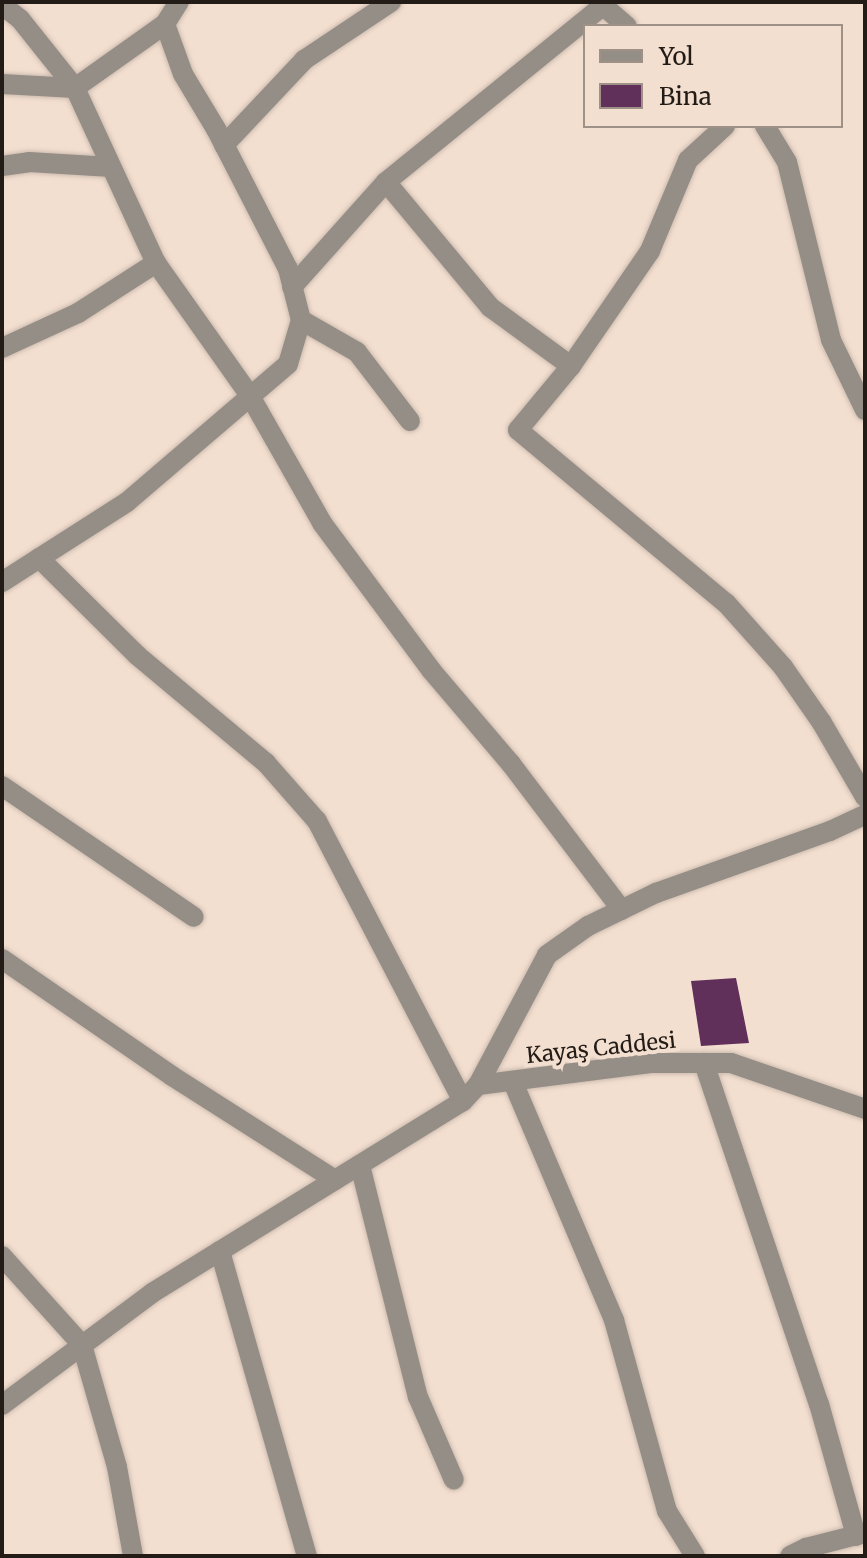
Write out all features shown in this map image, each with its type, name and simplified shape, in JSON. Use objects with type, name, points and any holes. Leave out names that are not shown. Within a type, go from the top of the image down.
[{"type":"street","points":[[2,84],[75,88],[165,24],[179,2]]},
{"type":"street","points":[[224,145],[304,60],[391,2]]},
{"type":"street","points":[[292,287],[386,182],[600,4],[625,24]]},
{"type":"street","points":[[2,5],[20,19],[75,88],[156,263],[250,396],[322,523],[431,670],[511,764],[622,910]]},
{"type":"street","points":[[2,582],[127,502],[288,364],[301,320],[288,269],[224,145],[183,74],[165,24]]},
{"type":"street","points":[[723,128],[688,160],[650,251],[571,366],[518,430],[726,603],[783,667],[822,723],[865,797]]},
{"type":"street","points":[[766,128],[787,162],[831,340],[865,410]]},
{"type":"street","points":[[2,166],[29,162],[111,167]]},
{"type":"street","points":[[386,182],[490,307],[571,366]]},
{"type":"street","points":[[2,348],[78,313],[156,263]]},
{"type":"street","points":[[301,320],[357,352],[410,421]]},
{"type":"street","points":[[39,558],[138,656],[266,763],[317,821],[463,1101]]},
{"type":"street","points":[[2,786],[194,917]]},
{"type":"street","points":[[2,1405],[152,1293],[463,1101],[478,1085],[547,955],[588,926],[656,893],[865,815]]},
{"type":"street","points":[[2,959],[172,1076],[335,1180]]},
{"type":"street","name":"Kayaş Caddesi","points":[[478,1085],[651,1063],[731,1063],[865,1109]]},
{"type":"street","points":[[704,1063],[860,1535],[806,1548],[790,1556]]},
{"type":"street","points":[[513,1082],[614,1320],[667,1511],[695,1556]]},
{"type":"street","points":[[360,1165],[418,1397],[454,1480]]},
{"type":"street","points":[[220,1251],[307,1556]]},
{"type":"street","points":[[2,1256],[82,1345],[117,1467],[133,1556]]},
{"type":"building","points":[[736,978],[749,1043],[701,1046],[691,981]]}]
